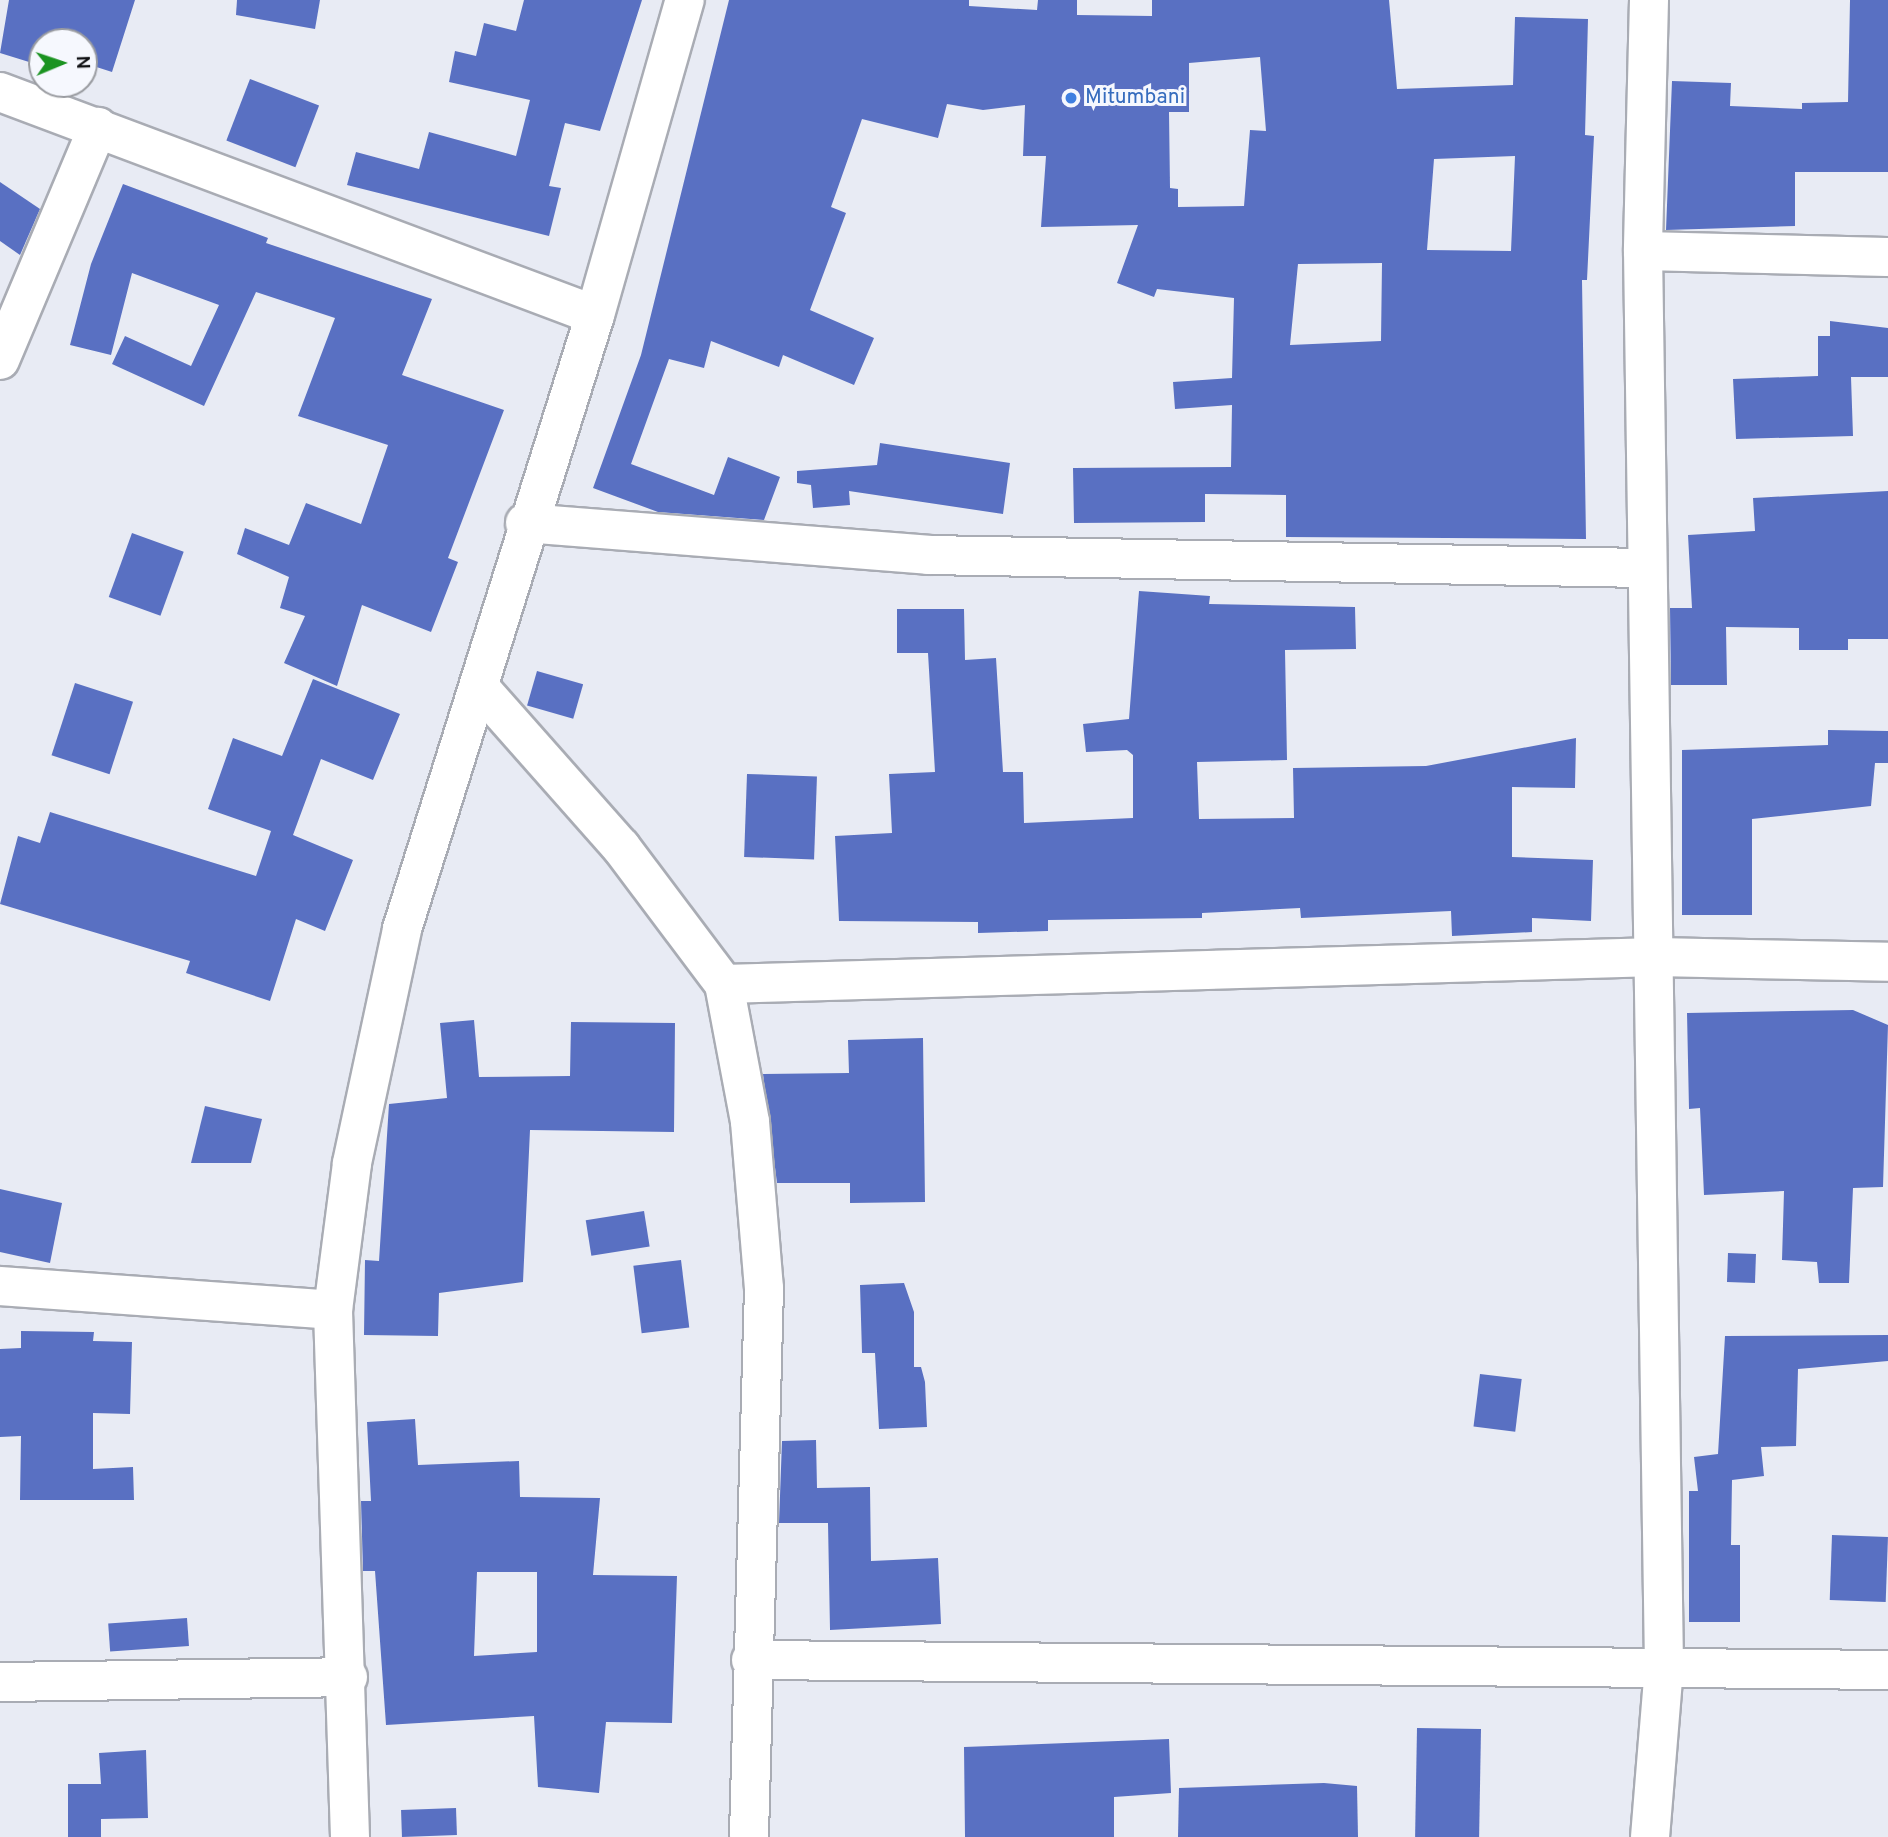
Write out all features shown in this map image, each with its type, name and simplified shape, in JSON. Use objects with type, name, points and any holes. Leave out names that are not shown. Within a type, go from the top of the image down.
[{"type":"street","points":[[351,1837],[348,1677],[332,1310],[352,1163],[402,929],[481,689],[525,523],[595,315],[685,0]]},
{"type":"street","points":[[1649,0],[1643,250],[1647,568],[1657,957],[1664,1667],[1650,1837]]},
{"type":"street","points":[[0,92],[595,315]]},
{"type":"street","points":[[0,360],[98,127]]},
{"type":"street","points":[[1643,250],[1888,257]]},
{"type":"street","points":[[525,523],[928,555],[1647,568]]},
{"type":"street","points":[[481,689],[621,847],[724,984],[750,1122],[764,1288],[751,1660],[749,1837]]},
{"type":"street","points":[[724,984],[1657,957],[1888,962]]},
{"type":"street","points":[[0,1286],[332,1310]]},
{"type":"street","points":[[751,1660],[1888,1670]]},
{"type":"street","points":[[0,1682],[348,1677]]},
{"type":"building","points":[[9,0],[135,0],[112,72],[98,68],[98,28],[28,28],[28,62],[0,53]]},
{"type":"building","points":[[237,0],[320,0],[315,29],[236,15]]},
{"type":"building","points":[[524,0],[642,0],[600,131],[565,123],[549,186],[561,188],[549,236],[347,185],[356,152],[419,169],[429,132],[516,156],[530,100],[449,82],[455,51],[476,56],[484,23],[516,31]]},
{"type":"building","points":[[729,0],[969,0],[969,6],[1037,10],[1038,0],[1077,0],[1077,15],[1152,16],[1152,0],[1389,0],[1397,89],[1513,85],[1515,17],[1588,19],[1585,135],[1594,136],[1587,280],[1582,280],[1586,539],[1286,537],[1286,495],[1205,494],[1205,522],[1074,523],[1073,468],[1231,467],[1232,405],[1175,409],[1173,382],[1232,378],[1234,298],[1157,289],[1154,297],[1117,283],[1138,225],[1041,227],[1046,156],[1023,156],[1025,105],[983,110],[947,104],[938,138],[862,119],[831,207],[846,213],[810,310],[874,338],[854,385],[783,355],[779,367],[711,341],[704,368],[669,359],[631,464],[714,495],[728,457],[780,477],[764,520],[658,512],[593,488],[641,355]],"holes":[[[1260,57],[1266,131],[1250,130],[1244,206],[1178,207],[1178,189],[1170,188],[1169,112],[1189,112],[1189,63]],[[1515,156],[1511,251],[1427,250],[1434,159]],[[1382,263],[1381,341],[1290,345],[1298,264]]]},
{"type":"building","points":[[1850,0],[1888,0],[1888,172],[1795,172],[1795,226],[1666,230],[1672,81],[1731,83],[1730,106],[1802,109],[1802,103],[1848,102]]},
{"type":"building","points":[[250,79],[319,106],[295,167],[226,141]]},
{"type":"building","points":[[0,182],[40,209],[20,255],[0,241]]},
{"type":"building","points":[[123,184],[268,238],[266,243],[432,299],[402,375],[504,410],[448,558],[458,562],[431,632],[362,605],[337,686],[284,663],[305,616],[280,608],[289,577],[237,554],[245,528],[289,545],[306,503],[361,524],[388,445],[298,416],[335,318],[256,292],[204,406],[112,364],[125,336],[191,366],[219,305],[132,273],[111,355],[70,345],[91,264]]},
{"type":"building","points":[[1830,321],[1888,328],[1888,377],[1851,377],[1853,436],[1736,439],[1733,379],[1818,376],[1818,336],[1830,336]]},
{"type":"building","points":[[880,443],[1010,463],[1003,514],[849,491],[850,505],[813,508],[811,485],[797,483],[797,471],[877,465]]},
{"type":"building","points":[[1888,491],[1888,639],[1848,639],[1848,650],[1799,650],[1799,628],[1726,627],[1727,685],[1671,685],[1670,608],[1692,608],[1688,535],[1755,531],[1753,498]]},
{"type":"building","points":[[132,533],[184,552],[160,616],[109,597]]},
{"type":"building","points":[[1139,591],[1210,596],[1209,604],[1355,607],[1356,649],[1285,650],[1287,760],[1197,762],[1199,819],[1294,818],[1293,768],[1426,766],[1576,738],[1575,788],[1512,787],[1512,857],[1593,860],[1591,921],[1532,918],[1532,932],[1452,936],[1451,911],[1301,918],[1300,908],[1202,913],[1202,918],[1048,920],[1048,931],[978,933],[978,922],[839,921],[835,836],[892,833],[889,774],[935,772],[928,653],[897,653],[897,609],[964,609],[965,660],[996,658],[1003,772],[1023,772],[1024,823],[1133,818],[1133,755],[1127,750],[1086,752],[1083,724],[1129,719]]},
{"type":"building","points":[[537,671],[583,684],[573,719],[527,706]]},
{"type":"building","points":[[313,679],[400,714],[373,780],[321,759],[293,835],[353,860],[325,931],[296,919],[270,1001],[186,973],[190,961],[0,904],[18,836],[40,843],[50,812],[256,876],[271,831],[208,809],[233,738],[282,756]]},
{"type":"building","points":[[75,683],[133,702],[110,774],[52,755]]},
{"type":"building","points":[[1828,730],[1888,731],[1888,763],[1875,763],[1871,806],[1752,819],[1752,915],[1682,915],[1682,750],[1828,745]]},
{"type":"building","points":[[747,774],[817,776],[814,859],[744,857]]},
{"type":"building","points":[[1853,1010],[1888,1025],[1883,1187],[1853,1188],[1849,1283],[1819,1283],[1817,1262],[1782,1260],[1784,1191],[1704,1195],[1700,1108],[1689,1109],[1687,1013]]},
{"type":"building","points":[[474,1020],[479,1077],[570,1076],[571,1022],[675,1023],[674,1132],[530,1130],[523,1282],[439,1293],[438,1336],[364,1335],[365,1260],[379,1261],[389,1104],[447,1098],[440,1023]]},
{"type":"building","points":[[923,1038],[925,1202],[850,1203],[850,1183],[777,1183],[763,1074],[849,1073],[848,1040]]},
{"type":"building","points":[[205,1106],[262,1119],[251,1163],[191,1163]]},
{"type":"building","points":[[0,1189],[62,1203],[50,1263],[0,1252]]},
{"type":"building","points":[[644,1211],[650,1247],[591,1256],[586,1220]]},
{"type":"building","points":[[1728,1253],[1756,1254],[1755,1283],[1727,1282]]},
{"type":"building","points":[[681,1260],[689,1327],[642,1333],[633,1266]]},
{"type":"building","points":[[904,1283],[914,1312],[914,1367],[921,1367],[925,1382],[927,1427],[879,1429],[875,1353],[862,1353],[860,1285]]},
{"type":"building","points":[[21,1331],[94,1332],[93,1341],[132,1342],[130,1414],[93,1413],[93,1469],[133,1467],[134,1500],[20,1500],[21,1436],[0,1437],[0,1349],[21,1348]]},
{"type":"building","points":[[1888,1335],[1888,1361],[1798,1369],[1796,1446],[1761,1447],[1764,1476],[1732,1480],[1731,1545],[1740,1545],[1740,1622],[1689,1622],[1689,1491],[1698,1491],[1694,1457],[1718,1454],[1725,1336]]},
{"type":"building","points":[[1480,1374],[1522,1379],[1515,1432],[1474,1427]]},
{"type":"building","points":[[415,1419],[418,1465],[519,1461],[520,1497],[600,1498],[593,1575],[677,1576],[672,1723],[606,1722],[599,1793],[538,1787],[534,1716],[386,1725],[375,1571],[363,1571],[361,1501],[371,1501],[367,1422]],"holes":[[[477,1572],[537,1572],[537,1652],[474,1656]]]},
{"type":"building","points":[[816,1440],[817,1488],[870,1487],[871,1561],[938,1558],[941,1624],[830,1630],[828,1523],[779,1523],[782,1441]]},
{"type":"building","points":[[1832,1535],[1888,1537],[1886,1602],[1830,1600]]},
{"type":"building","points":[[187,1618],[189,1646],[110,1651],[108,1624]]},
{"type":"building","points":[[1417,1728],[1481,1729],[1479,1837],[1415,1837]]},
{"type":"building","points":[[1169,1739],[1171,1793],[1114,1797],[1114,1837],[965,1837],[964,1747]]},
{"type":"building","points":[[146,1750],[148,1818],[101,1819],[101,1837],[68,1837],[68,1784],[101,1784],[99,1753]]},
{"type":"building","points":[[1324,1783],[1357,1786],[1358,1837],[1178,1837],[1179,1788]]},
{"type":"building","points":[[456,1808],[457,1835],[402,1837],[401,1810]]},
{"type":"place","name":"Mitumbani","points":[[1071,98]]}]
